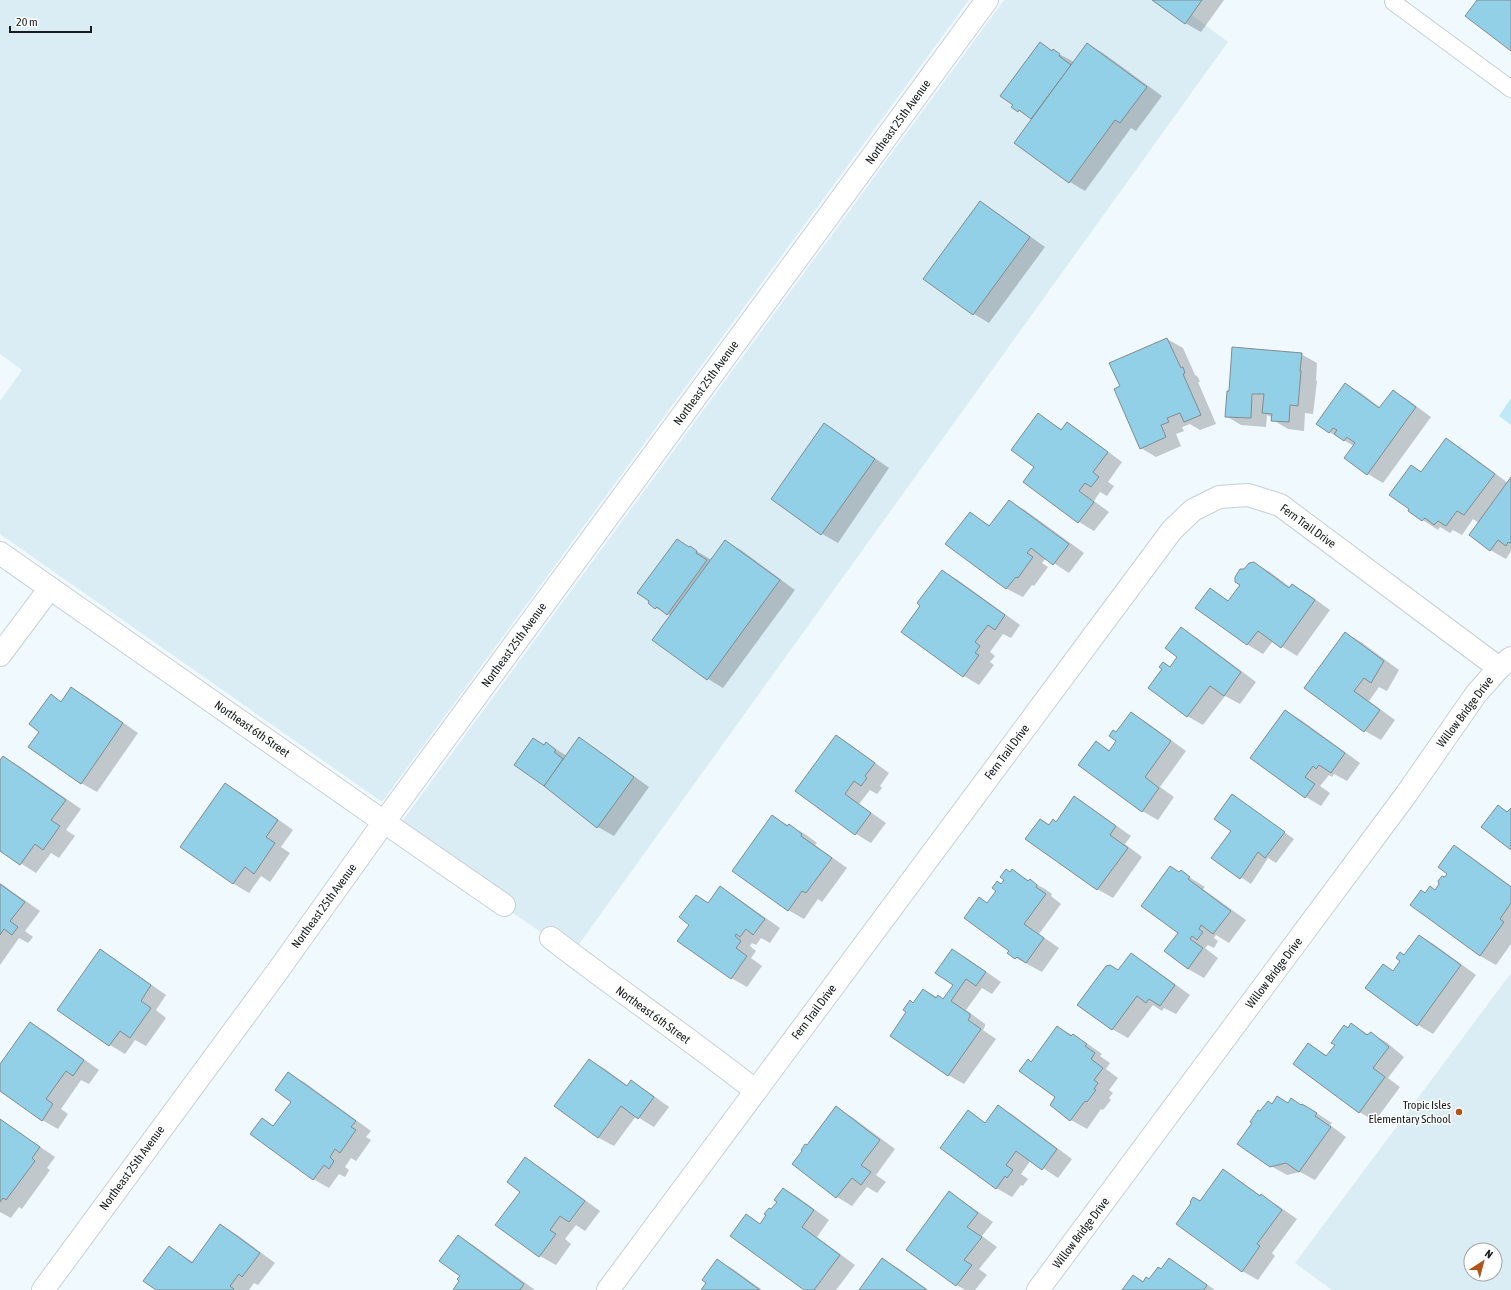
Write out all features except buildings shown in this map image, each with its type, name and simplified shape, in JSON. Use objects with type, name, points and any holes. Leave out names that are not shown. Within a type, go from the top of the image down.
[{"type":"street","name":"Northeast 25th Avenue","points":[[43,1290],[987,0]]},
{"type":"street","name":"Fern Trail Drive","points":[[608,1290],[1172,530],[1193,510],[1219,498],[1248,495],[1280,505],[1505,663]]},
{"type":"street","name":"Northeast 6th Street","points":[[0,553],[504,905]]},
{"type":"street","points":[[0,655],[50,588]]},
{"type":"street","name":"Willow Bridge Drive","points":[[1038,1290],[1405,796],[1476,694],[1505,663]]},
{"type":"street","name":"Northeast 6th Street","points":[[551,938],[621,992],[703,1050],[756,1091]]},
{"type":"lane","points":[[1393,2],[1511,89]]},
{"type":"shaded area","points":[[0,0],[969,0],[382,802],[0,534],[0,401],[22,370],[0,354]]},
{"type":"shaded area","points":[[1004,0],[1172,0],[1228,42],[572,954],[395,831]]},
{"type":"shaded area","points":[[1511,398],[1511,425],[1499,416]]},
{"type":"shaded area","name":"Tropic Isles Elementary School","points":[[1511,973],[1511,1290],[1332,1290],[1295,1263]]},
{"type":"place","name":"Tropic Isles Elementary School","points":[[1459,1112]]}]
